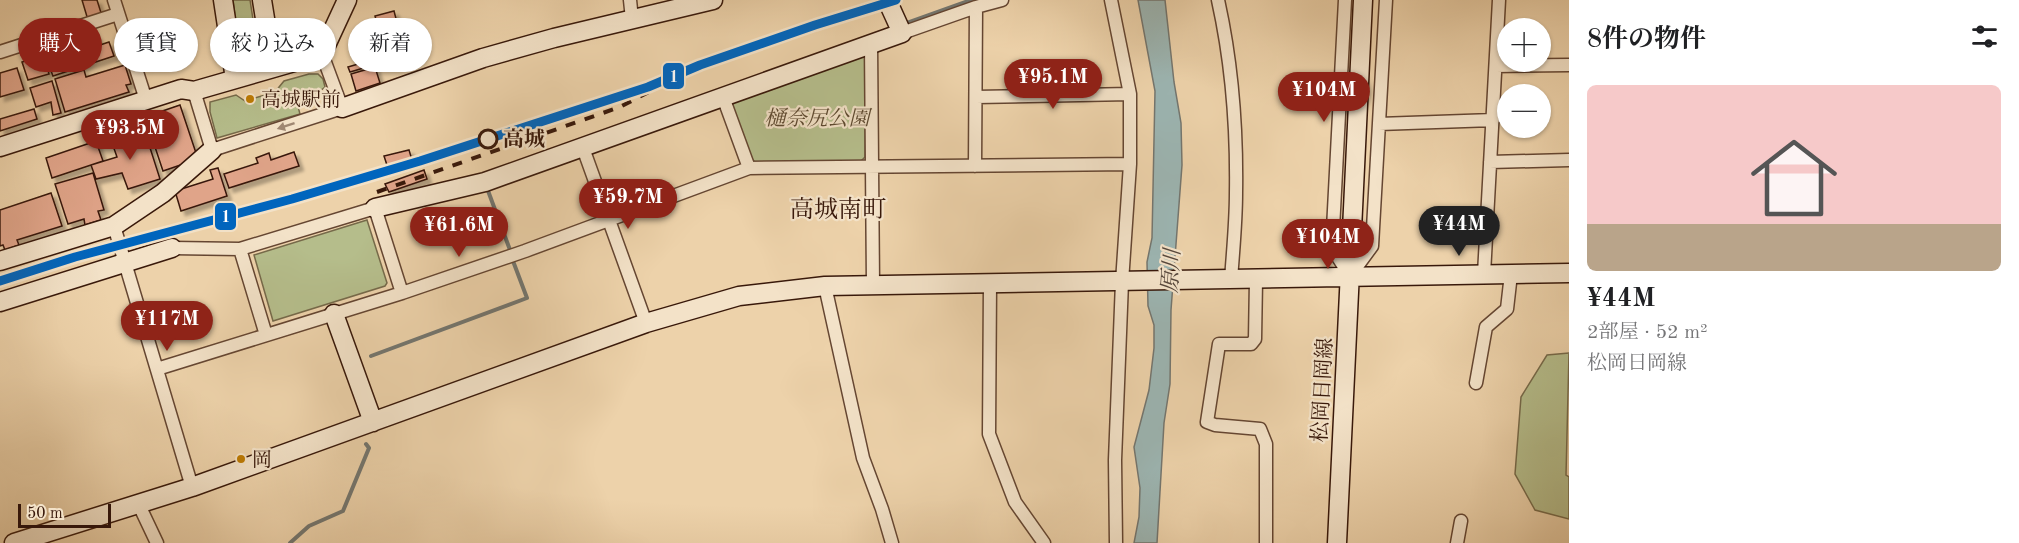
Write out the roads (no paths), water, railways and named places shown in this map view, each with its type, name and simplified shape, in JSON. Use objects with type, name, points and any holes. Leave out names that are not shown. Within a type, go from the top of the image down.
[{"type":"street","points":[[114,0],[146,100]]},
{"type":"street","points":[[223,0],[226,18]]},
{"type":"street","points":[[262,0],[265,18]]},
{"type":"street","points":[[336,22],[346,0]]},
{"type":"street","points":[[630,0],[632,19]]},
{"type":"street","points":[[0,261],[114,226],[163,193],[212,150],[342,108],[483,58],[554,38],[713,0]]},
{"type":"street","points":[[887,0],[902,33]]},
{"type":"street","points":[[0,302],[172,248],[240,249],[375,208],[485,182],[902,33],[1002,0]]},
{"type":"street","points":[[1111,0],[1130,94],[1127,282],[1115,460],[1116,543]]},
{"type":"street","points":[[1218,0],[1229,58],[1235,125],[1236,194],[1223,280]]},
{"type":"street","points":[[1345,0],[1332,248],[1350,276]]},
{"type":"street","name":"松岡日岡線","points":[[1337,543],[1364,0]]},
{"type":"street","points":[[1350,276],[1372,246],[1386,0]]},
{"type":"street","points":[[1484,274],[1499,0]]},
{"type":"street","points":[[975,166],[976,7]]},
{"type":"street","points":[[0,52],[118,14]]},
{"type":"street","points":[[871,44],[873,285]]},
{"type":"street","points":[[1496,66],[1569,65]]},
{"type":"street","points":[[234,72],[235,79]]},
{"type":"street","points":[[0,147],[181,89],[194,91],[259,72]]},
{"type":"street","points":[[329,72],[342,108]]},
{"type":"street","points":[[194,91],[212,150]]},
{"type":"street","points":[[976,97],[1130,94]]},
{"type":"street","points":[[723,97],[749,168]]},
{"type":"street","points":[[1379,124],[1493,120]]},
{"type":"street","points":[[583,148],[646,323]]},
{"type":"street","points":[[1490,162],[1569,160]]},
{"type":"street","points":[[157,369],[402,293],[749,168],[1130,165]]},
{"type":"street","points":[[375,208],[402,293]]},
{"type":"street","points":[[114,226],[192,487]]},
{"type":"street","points":[[240,249],[266,335]]},
{"type":"street","points":[[14,543],[192,487],[646,323],[739,296],[825,286],[1569,273]]},
{"type":"street","points":[[1476,383],[1486,327],[1507,309],[1511,274]]},
{"type":"street","points":[[1256,280],[1255,339],[1251,344],[1219,344],[1207,422],[1215,425],[1260,429],[1266,444],[1266,543]]},
{"type":"street","points":[[990,284],[989,434],[1015,501],[1044,543]]},
{"type":"street","points":[[825,286],[863,458],[892,542]]},
{"type":"street","points":[[334,314],[373,422]]},
{"type":"street","points":[[139,505],[157,543]]},
{"type":"street","points":[[1457,543],[1461,521]]},
{"type":"water","name":"原川","points":[[1138,0],[1165,0],[1181,123],[1182,165],[1171,310],[1170,384],[1164,423],[1157,543],[1134,543],[1139,517],[1140,488],[1134,447],[1149,390],[1154,348],[1154,325],[1148,306],[1147,262],[1152,238],[1155,91]]},
{"type":"waterway","points":[[907,23],[971,0]]},
{"type":"waterway","points":[[487,188],[510,250]]},
{"type":"waterway","points":[[371,356],[527,298],[513,261]]},
{"type":"waterway","points":[[290,543],[309,526],[343,511],[369,448],[366,444]]},
{"type":"railway","points":[[377,192],[620,107],[700,65]]},
{"type":"place","name":"高城駅前","points":[[250,99]]},
{"type":"place","name":"高城","points":[[488,139]]},
{"type":"place","name":"岡","points":[[241,459]]},
{"type":"district","name":"高城南町","points":[[838,209]]},
{"type":"park label","name":"樋奈尻公園","points":[[817,118]]}]
